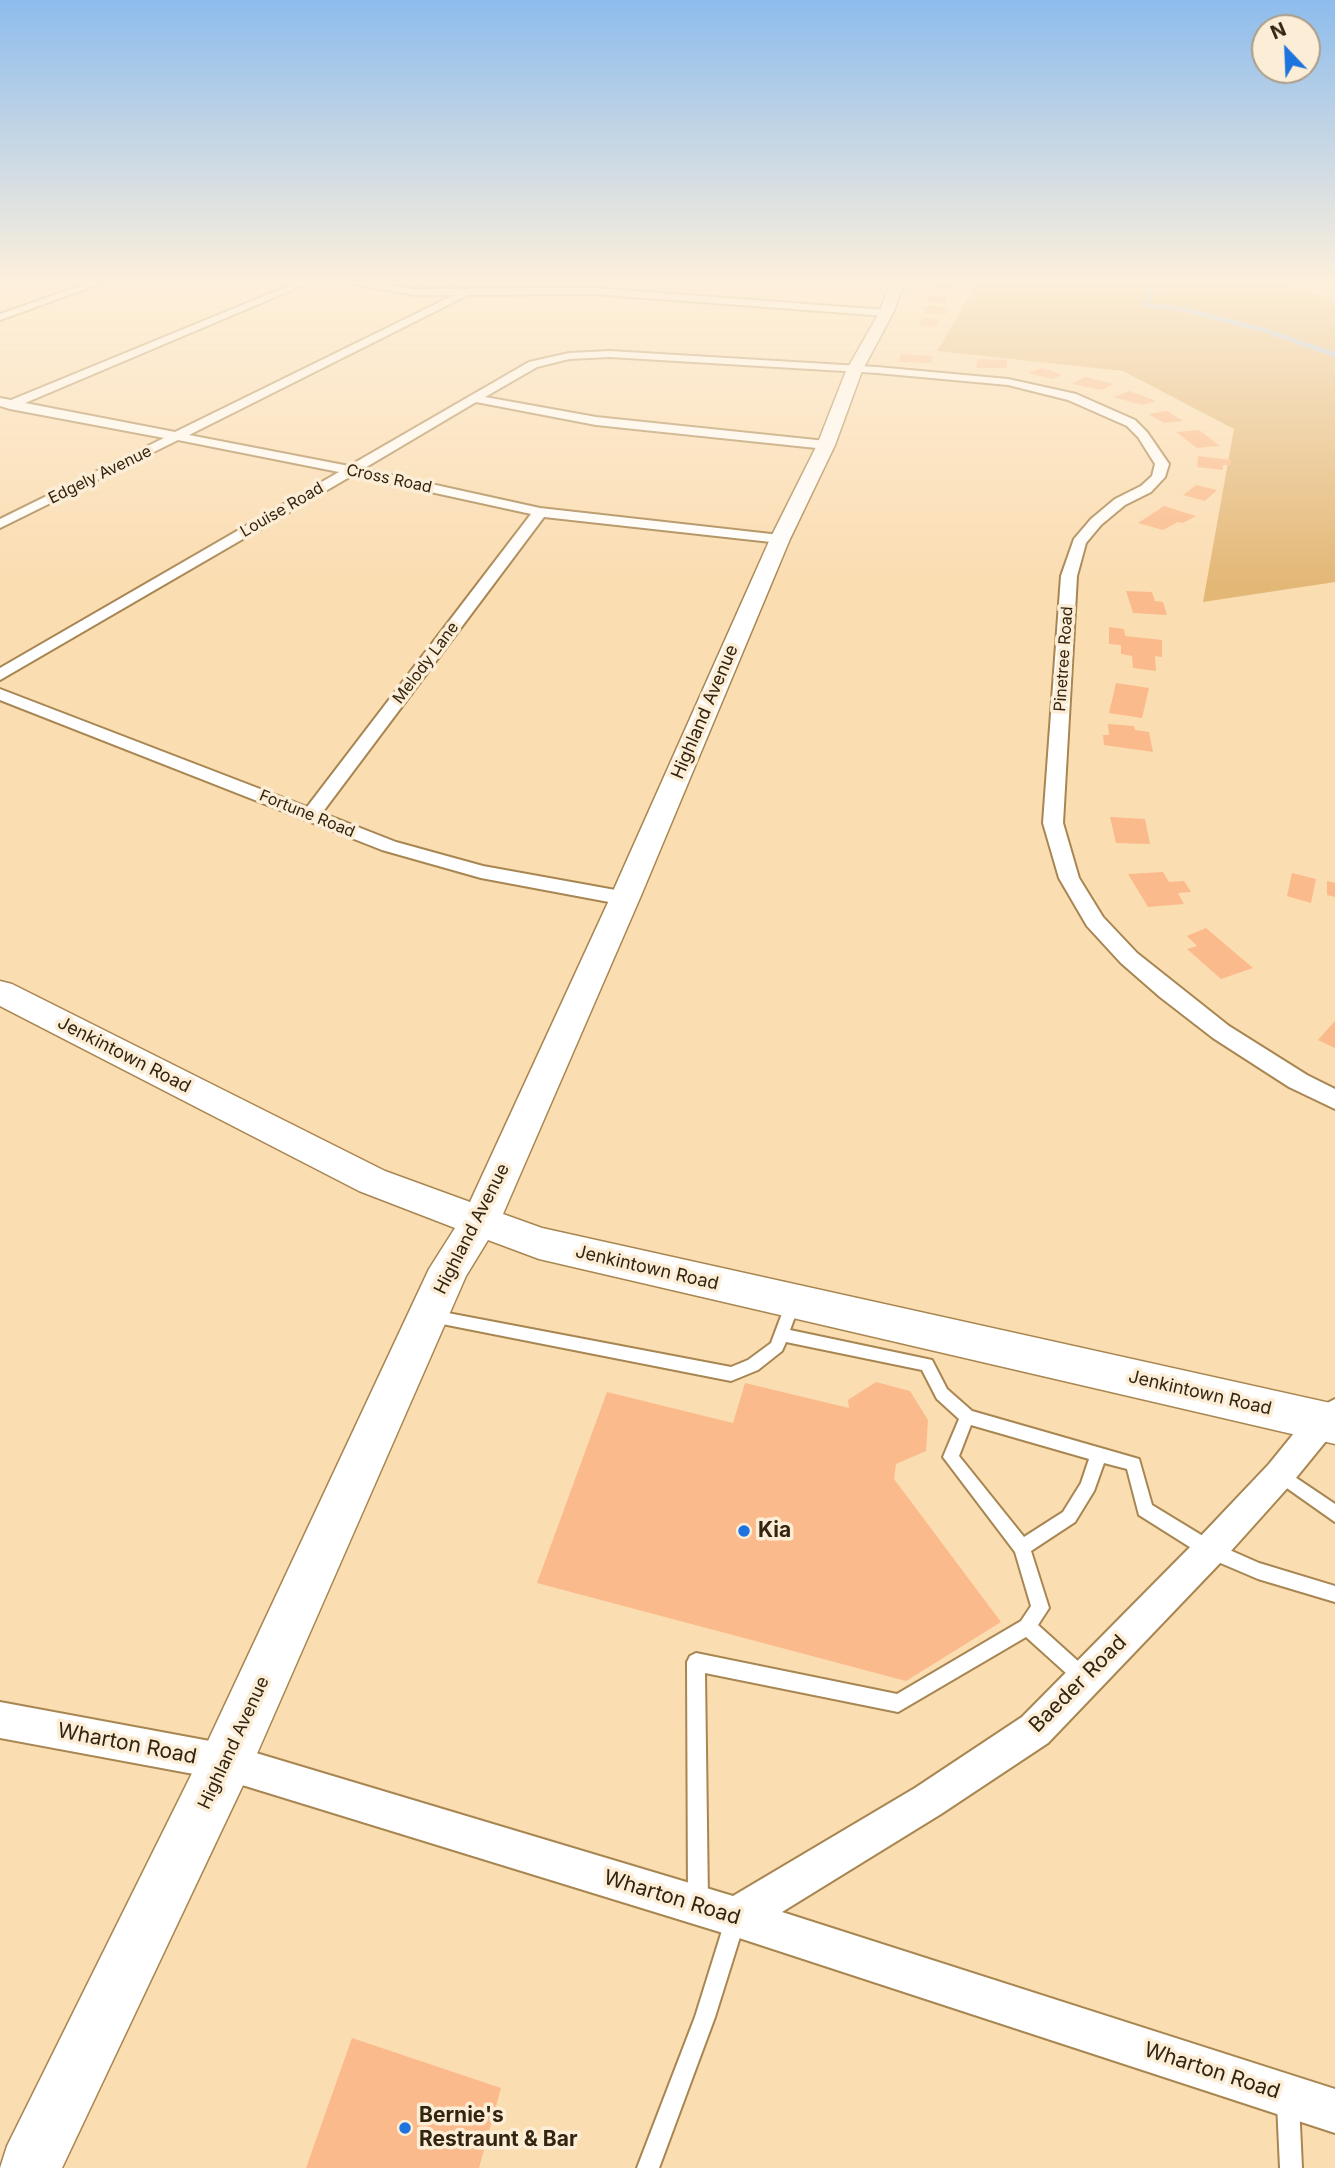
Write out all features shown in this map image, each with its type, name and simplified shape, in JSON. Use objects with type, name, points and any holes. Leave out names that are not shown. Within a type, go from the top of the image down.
[{"type":"street","points":[[4,405],[58,383]]},
{"type":"street","name":"Edgely Avenue","points":[[0,524],[284,383]]},
{"type":"street","name":"Louise Road","points":[[0,675],[499,383]]},
{"type":"street","name":"Highland Avenue","points":[[29,2168],[226,1762],[449,1269],[480,1221],[625,898],[780,539],[826,445],[849,383]]},
{"type":"street","name":"Pinetree Road","points":[[1005,383],[1072,397],[1116,415],[1131,423],[1151,445],[1162,464],[1158,477],[1146,489],[1120,502],[1096,522],[1079,542],[1069,576],[1053,823],[1069,877],[1095,921],[1129,958],[1221,1032],[1298,1082],[1335,1100]]},
{"type":"street","points":[[472,398],[596,421],[826,445]]},
{"type":"street","name":"Cross Road","points":[[4,405],[350,470],[540,512],[780,539]]},
{"type":"street","name":"Melody Lane","points":[[312,815],[540,512]]},
{"type":"street","name":"Fortune Road","points":[[0,694],[389,846],[481,872],[625,898]]},
{"type":"street","name":"Jenkintown Road","points":[[0,992],[372,1181],[539,1243],[787,1318],[930,1348],[1331,1419]]},
{"type":"street","name":"Baeder Road","points":[[736,1917],[928,1801],[1035,1730],[1210,1550],[1331,1419]]},
{"type":"street","name":"Wharton Road","points":[[0,1720],[226,1762],[698,1905],[1335,2111]]},
{"type":"lane","points":[[428,1315],[732,1374],[753,1366],[777,1347],[787,1318]]},
{"type":"lane","points":[[930,1348],[942,1394],[967,1417],[1133,1464],[1145,1510],[1210,1550],[1258,1571],[1335,1594]]},
{"type":"lane","points":[[698,1905],[696,1662],[898,1703],[1027,1627],[1040,1608],[1022,1548],[951,1457],[967,1417]]},
{"type":"lane","points":[[1022,1548],[1069,1517],[1088,1486],[1099,1454]]},
{"type":"lane","points":[[1280,1474],[1335,1514]]},
{"type":"lane","points":[[1027,1627],[1085,1679]]},
{"type":"lane","points":[[648,2168],[705,2017],[736,1917]]},
{"type":"lane","points":[[1288,2096],[1291,2168]]},
{"type":"shaded area","points":[[1146,383],[1335,383],[1335,582],[1203,602],[1234,429]]},
{"type":"building","points":[[1110,383],[1113,384],[1102,390],[1072,384]]},
{"type":"building","points":[[1130,391],[1156,401],[1142,405],[1113,397]]},
{"type":"building","points":[[1167,411],[1183,421],[1164,423],[1148,414]]},
{"type":"building","points":[[1199,430],[1220,446],[1197,448],[1176,432]]},
{"type":"building","points":[[1198,456],[1231,460],[1231,465],[1223,465],[1223,470],[1197,467]]},
{"type":"building","points":[[1196,485],[1217,490],[1205,501],[1183,495]]},
{"type":"building","points":[[1164,506],[1196,516],[1163,530],[1138,523]]},
{"type":"building","points":[[1126,591],[1152,592],[1155,601],[1163,602],[1167,615],[1133,613]]},
{"type":"building","points":[[1109,627],[1124,629],[1125,636],[1162,640],[1162,657],[1155,656],[1156,671],[1133,668],[1132,656],[1121,654],[1121,645],[1109,644]]},
{"type":"building","points":[[1116,683],[1149,688],[1142,718],[1109,713]]},
{"type":"building","points":[[1108,724],[1134,726],[1135,730],[1149,732],[1153,752],[1104,745],[1103,735],[1109,735]]},
{"type":"building","points":[[1110,817],[1145,819],[1150,844],[1116,843]]},
{"type":"building","points":[[1163,872],[1169,882],[1184,881],[1191,892],[1178,893],[1184,904],[1148,907],[1128,874]]},
{"type":"building","points":[[1292,873],[1316,879],[1311,903],[1287,896]]},
{"type":"building","points":[[1327,881],[1335,883],[1335,897],[1327,895]]},
{"type":"building","points":[[1206,928],[1253,968],[1221,979],[1187,949],[1197,946],[1187,936]]},
{"type":"building","points":[[1335,1021],[1335,1048],[1318,1040]]},
{"type":"building","name":"Kia","points":[[876,1382],[910,1391],[928,1420],[926,1451],[896,1464],[894,1479],[1001,1622],[906,1681],[537,1583],[607,1392],[733,1423],[745,1383],[849,1408],[848,1400]]},
{"type":"building","name":"Bernie's Restraunt & Bar","points":[[352,2038],[501,2088],[479,2168],[306,2168]]},
{"type":"place","name":"Kia","points":[[744,1531]]},
{"type":"place","name":"Bernie's Restraunt & Bar","points":[[405,2128]]}]
